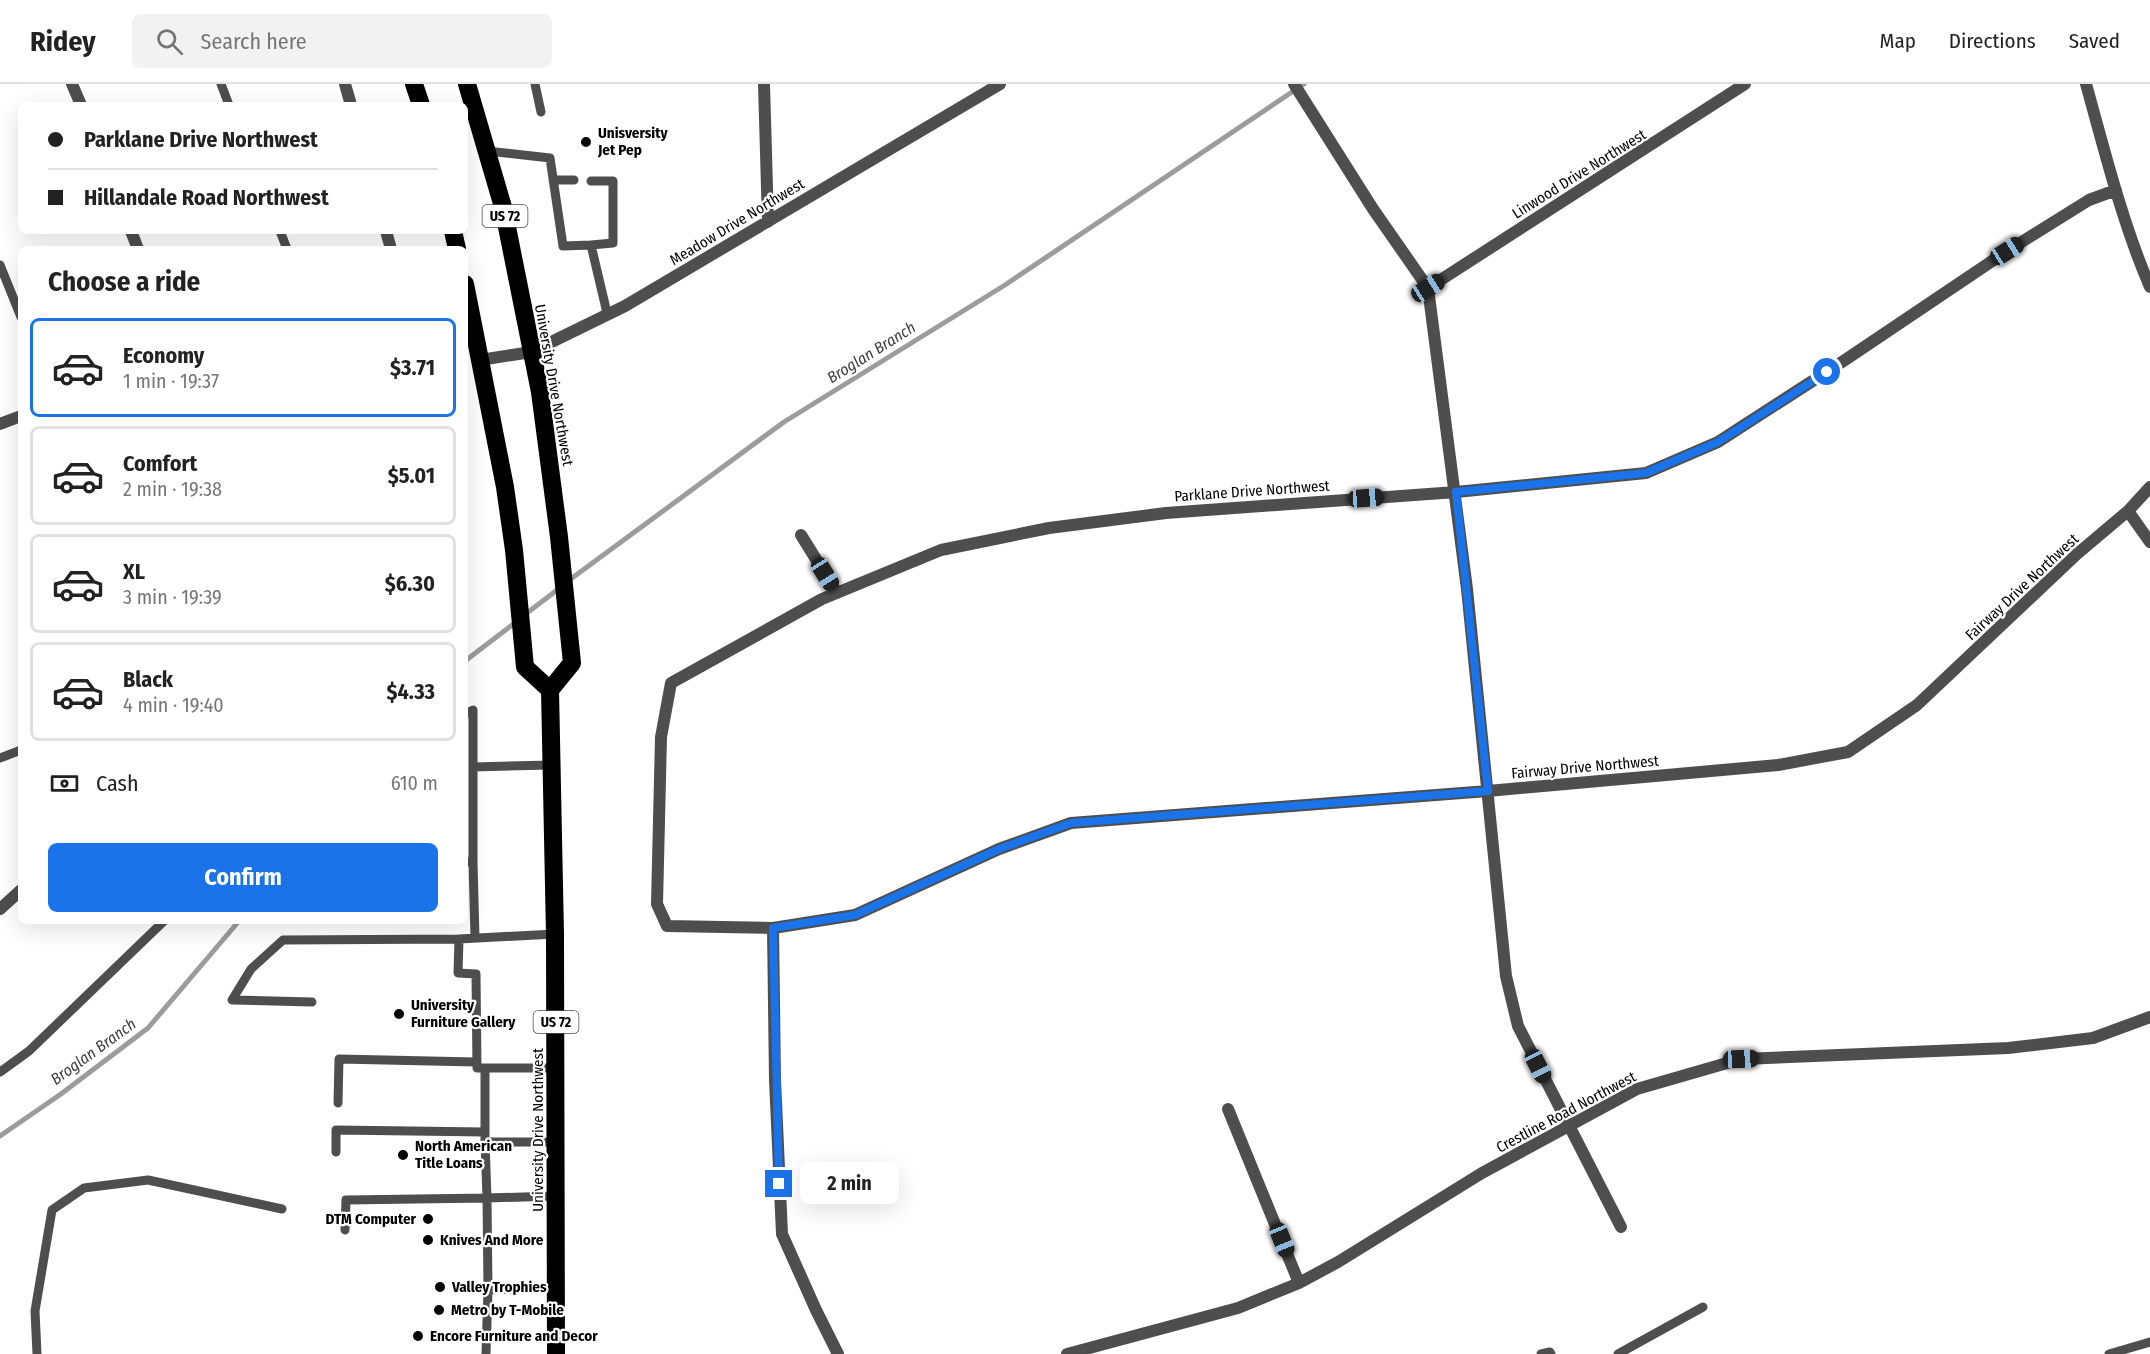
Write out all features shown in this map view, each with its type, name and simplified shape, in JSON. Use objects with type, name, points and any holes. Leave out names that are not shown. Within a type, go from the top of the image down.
[{"type":"highway","points":[[414,84],[420,102]]},
{"type":"highway","name":"University Drive Northwest","points":[[467,84],[503,207],[540,392],[559,537],[572,663],[549,690],[555,934],[556,1354]]},
{"type":"highway","points":[[468,299],[505,487],[514,550],[525,667],[549,690]]},
{"type":"street","points":[[72,84],[80,102]]},
{"type":"street","points":[[345,84],[350,102]]},
{"type":"street","points":[[764,84],[768,222]]},
{"type":"street","name":"Meadow Drive Northwest","points":[[480,360],[531,351],[625,306],[1000,84]]},
{"type":"street","points":[[1294,84],[1373,209],[1428,288],[1456,492],[1506,976],[1518,1026],[1621,1227]]},
{"type":"street","name":"Linwood Drive Northwest","points":[[1428,288],[1745,84]]},
{"type":"street","points":[[2086,84],[2136,255],[2150,287]]},
{"type":"street","name":"Parklane Drive Northwest","points":[[657,880],[661,737],[671,683],[822,599],[941,550],[1049,528],[1166,513],[1456,492],[1646,473],[1718,442],[2043,228],[2089,200],[2116,190]]},
{"type":"street","points":[[0,424],[18,417]]},
{"type":"street","name":"Fairway Drive Northwest","points":[[657,880],[657,903],[667,926],[773,928],[855,915],[999,849],[1071,823],[1488,791],[1778,765],[1848,752],[1917,705],[2077,554],[2128,511],[2150,487]]},
{"type":"street","points":[[2128,511],[2150,542]]},
{"type":"street","points":[[801,535],[837,593]]},
{"type":"street","points":[[0,909],[18,893]]},
{"type":"street","points":[[773,928],[775,1080],[782,1233],[838,1354]]},
{"type":"street","name":"Crestline Road Northwest","points":[[1067,1354],[1238,1308],[1299,1283],[1338,1262],[1482,1173],[1638,1089],[1741,1059],[2008,1048],[2093,1038],[2150,1017]]},
{"type":"street","points":[[1228,1109],[1299,1283]]},
{"type":"lane","points":[[221,84],[228,102]]},
{"type":"lane","points":[[535,84],[541,112]]},
{"type":"lane","points":[[487,151],[550,158],[563,246],[613,243],[613,181],[591,181]]},
{"type":"lane","points":[[553,180],[574,180]]},
{"type":"lane","points":[[591,245],[607,313]]},
{"type":"lane","points":[[0,265],[18,310]]},
{"type":"lane","points":[[468,712],[473,710],[469,862],[470,912],[475,938]]},
{"type":"lane","points":[[0,758],[18,751]]},
{"type":"lane","points":[[473,767],[551,765]]},
{"type":"lane","points":[[0,1072],[28,1051],[161,924]]},
{"type":"lane","points":[[312,1002],[232,1000],[250,969],[283,940],[459,939],[555,934]]},
{"type":"lane","points":[[459,939],[458,973],[476,974],[477,1068],[556,1068]]},
{"type":"lane","points":[[339,1103],[339,1059],[476,1062]]},
{"type":"lane","points":[[485,1068],[488,1290],[486,1354]]},
{"type":"lane","points":[[336,1152],[336,1130],[556,1142]]},
{"type":"lane","points":[[37,1354],[35,1311],[52,1210],[84,1188],[148,1180],[282,1209]]},
{"type":"lane","points":[[345,1230],[345,1200],[555,1196]]},
{"type":"lane","points":[[488,1290],[556,1287]]},
{"type":"lane","points":[[1617,1354],[1703,1307]]},
{"type":"lane","points":[[2109,1354],[2150,1342]]},
{"type":"lane","points":[[1541,1354],[1550,1352],[1551,1354]]},
{"type":"waterway","name":"Broglan Branch","points":[[568,581],[784,422],[1005,285],[1304,84]]},
{"type":"waterway","name":"Broglan Branch","points":[[523,616],[561,587]]},
{"type":"waterway","name":"Broglan Branch","points":[[468,659],[516,622]]},
{"type":"waterway","name":"Broglan Branch","points":[[0,1136],[61,1094],[148,1028],[236,924]]},
{"type":"place","name":"Unisversity Jet Pep","points":[[586,142]]},
{"type":"place","name":"University Furniture Gallery","points":[[399,1014]]},
{"type":"place","name":"North American Title Loans","points":[[403,1155]]},
{"type":"place","name":"DTM Computer","points":[[428,1219]]},
{"type":"place","name":"Knives And More","points":[[428,1240]]},
{"type":"place","name":"Valley Trophies","points":[[440,1287]]},
{"type":"place","name":"Metro by T-Mobile","points":[[439,1310]]},
{"type":"place","name":"Encore Furniture and Decor","points":[[418,1336]]},
{"type":"route","points":[[779,1184],[773,928],[855,915],[999,849],[1071,823],[1488,791],[1456,492],[1646,473],[1718,442],[1827,372]]}]
